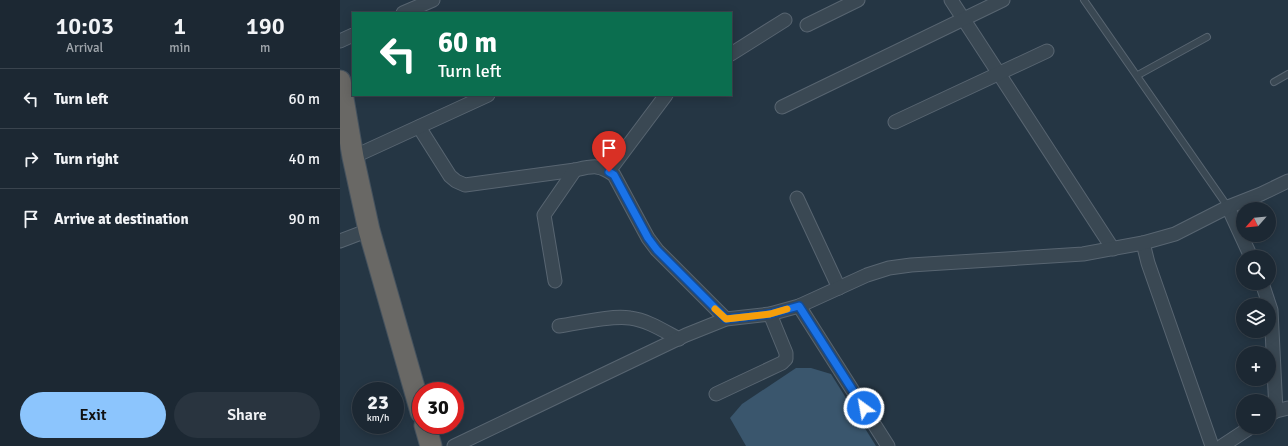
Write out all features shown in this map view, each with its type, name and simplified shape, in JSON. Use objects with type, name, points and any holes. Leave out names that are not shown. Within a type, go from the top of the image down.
[{"type":"highway","points":[[341,94],[369,230],[412,382]]},
{"type":"highway","points":[[427,434],[430,446]]},
{"type":"street","points":[[405,12],[433,0]]},
{"type":"street","points":[[807,25],[858,0]]},
{"type":"street","points":[[951,0],[1113,249]]},
{"type":"street","points":[[782,107],[1004,0]]},
{"type":"street","points":[[732,53],[785,20]]},
{"type":"street","points":[[340,41],[352,35]]},
{"type":"street","points":[[895,122],[1047,51]]},
{"type":"street","points":[[353,156],[486,96]]},
{"type":"street","points":[[609,172],[665,96]]},
{"type":"street","points":[[419,127],[450,176],[456,182],[465,185],[576,170],[590,166],[605,168],[614,175],[648,238],[657,250],[726,319]]},
{"type":"street","points":[[555,281],[544,215],[576,170]]},
{"type":"street","points":[[454,446],[679,339],[726,319],[770,314],[799,306],[888,268],[925,264],[1083,254],[1143,243],[1175,234],[1228,207],[1288,181]]},
{"type":"street","points":[[797,198],[839,288]]},
{"type":"street","points":[[1228,207],[1248,250]]},
{"type":"street","points":[[340,241],[369,230]]},
{"type":"street","points":[[1143,243],[1148,263],[1212,446]]},
{"type":"street","points":[[1264,290],[1271,310],[1279,411]]},
{"type":"street","points":[[799,306],[888,446]]},
{"type":"street","points":[[716,394],[782,363],[786,359],[786,353],[770,314]]},
{"type":"street","points":[[559,326],[620,317],[632,318],[652,325],[679,339]]},
{"type":"street","points":[[1222,446],[1240,434]]},
{"type":"lane","points":[[1084,0],[1138,75],[1228,207]]},
{"type":"lane","points":[[1138,75],[1207,37]]},
{"type":"lane","points":[[1274,82],[1288,74]]},
{"type":"water","points":[[796,368],[811,368],[831,374],[876,446],[746,446],[730,418],[742,404]]},
{"type":"slow traffic","points":[[715,309],[726,319],[736,319],[770,314],[787,309]]},
{"type":"route","points":[[609,172],[614,175],[648,238],[657,250],[726,319],[770,314],[799,306],[864,408]]}]
